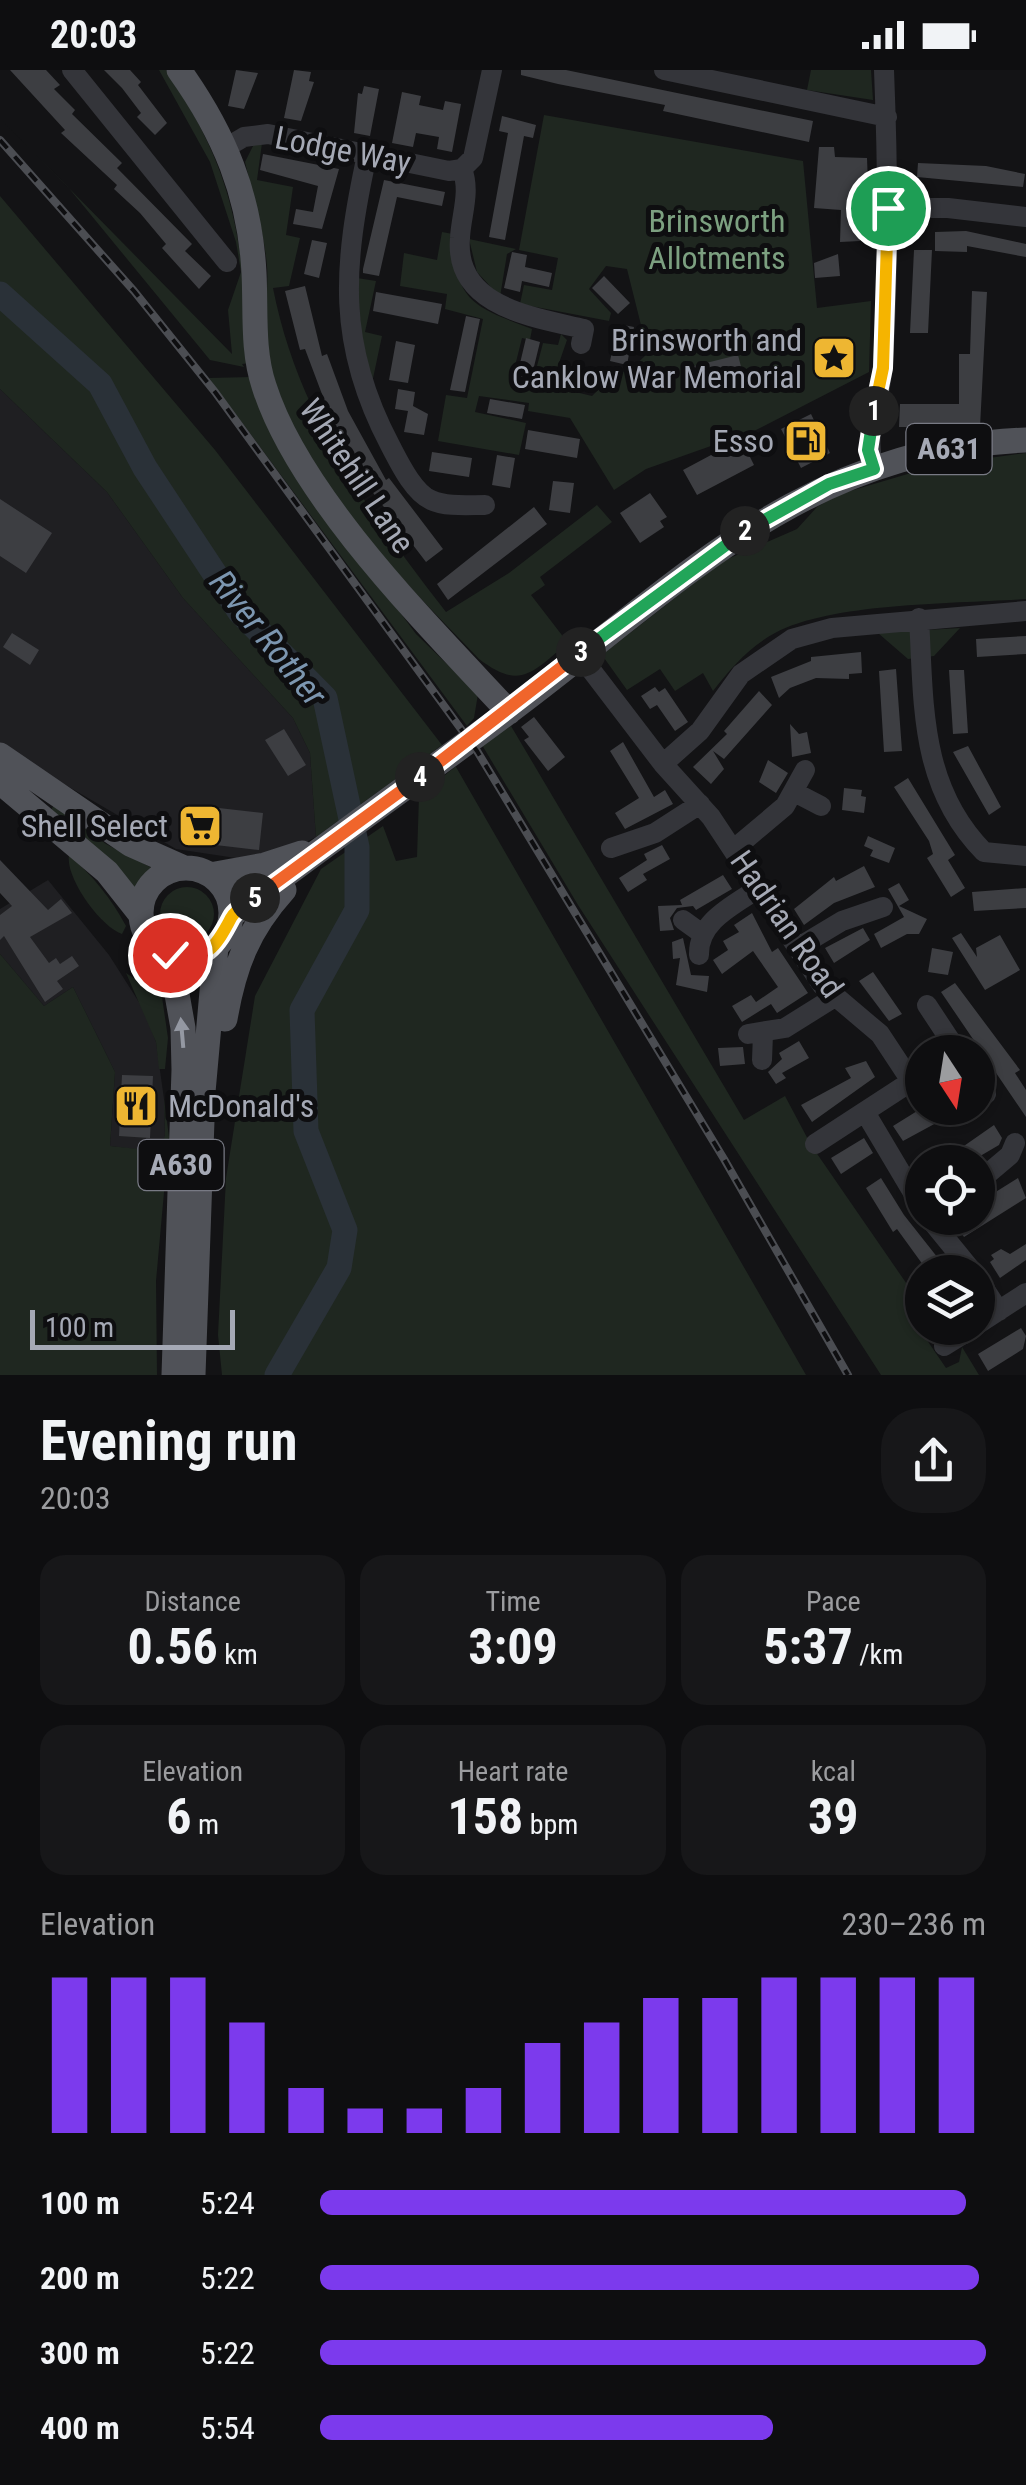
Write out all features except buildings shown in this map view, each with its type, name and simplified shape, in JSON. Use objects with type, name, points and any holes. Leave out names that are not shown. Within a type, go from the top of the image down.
[{"type":"main road","name":"Whitehill Lane","points":[[180,70],[228,147],[252,248],[259,369],[278,423],[378,567],[509,712]]},
{"type":"main road","name":"A631","points":[[197,872],[266,866],[333,838],[509,712],[714,551],[797,501],[874,469],[953,448],[1026,440]]},
{"type":"main road","points":[[0,755],[130,844],[197,872],[228,895],[231,916],[333,838]]},
{"type":"main road","name":"A630","points":[[1,784],[107,872],[141,915],[148,938],[170,955],[182,1028],[184,1093],[174,1375]]},
{"type":"main road","name":"A630","points":[[199,1186],[234,967],[258,920],[333,838]]},
{"type":"main road","points":[[141,915],[151,884],[163,874],[197,872]]},
{"type":"main road","name":"A630","points":[[194,1375],[199,1186],[216,946],[231,916]]},
{"type":"main road","points":[[170,955],[194,958],[216,946]]},
{"type":"street","points":[[72,70],[227,262]]},
{"type":"street","points":[[492,70],[473,158],[462,169],[467,187],[459,241],[471,282],[508,310],[584,329],[581,344]]},
{"type":"street","points":[[664,70],[886,117]]},
{"type":"street","points":[[874,469],[868,450],[883,368],[888,208],[884,70]]},
{"type":"street","name":"Lodge Way","points":[[228,147],[257,133],[449,171],[462,169]]},
{"type":"street","points":[[367,155],[347,256],[348,307],[361,384],[395,454],[425,497],[443,503],[484,506]]},
{"type":"street","points":[[888,208],[948,208],[1026,217]]},
{"type":"street","points":[[663,764],[700,731],[741,674],[776,646],[832,628],[1026,611]]},
{"type":"street","points":[[919,618],[926,739],[930,764],[940,788],[984,852],[1026,856]]},
{"type":"street","name":"Hadrian Road","points":[[579,654],[734,850],[832,998],[880,1034],[905,1064]]},
{"type":"street","points":[[734,850],[762,829],[796,793],[805,770]]},
{"type":"street","points":[[796,793],[821,806]]},
{"type":"street","points":[[611,848],[655,833],[700,804]]},
{"type":"street","points":[[682,920],[700,944],[759,888]]},
{"type":"street","points":[[797,948],[842,921],[883,906]]},
{"type":"street","points":[[762,1060],[756,1034],[798,1022],[832,998]]},
{"type":"street","points":[[927,1004],[946,1035]]},
{"type":"street","points":[[815,1144],[905,1086]]},
{"type":"street","points":[[866,1112],[905,1179]]},
{"type":"street","points":[[995,1170],[1017,1155]]},
{"type":"street","points":[[943,1235],[959,1255]]},
{"type":"street","points":[[995,1314],[1026,1293]]},
{"type":"street","points":[[995,1305],[999,1311]]},
{"type":"shaded area","points":[[0,389],[107,492],[183,598],[293,718],[310,753],[316,837],[288,851],[249,860],[176,849],[0,747]]},
{"type":"shaded area","points":[[48,880],[109,955],[144,1010],[156,1042],[164,1099],[165,1137],[158,1152],[110,1146],[115,1072],[73,987],[44,1006],[0,954],[0,909]]},
{"type":"green space","points":[[159,70],[166,70],[208,143],[232,210],[239,244],[250,363],[242,364],[244,367],[210,360],[69,188],[232,354],[228,310],[241,272],[236,242],[210,162]]},
{"type":"green space","points":[[811,70],[871,70],[873,100],[807,90]]},
{"type":"green space","name":"Brinsworth Allotments","points":[[544,115],[803,161],[817,308],[871,301],[869,372],[756,430],[646,469],[614,490],[570,418],[528,411],[529,403],[479,396],[475,412],[526,423],[519,455],[438,441],[446,395],[467,398],[483,319],[445,309],[447,294],[400,286],[404,253],[437,260],[442,232],[453,234],[458,274],[471,298],[481,307],[532,329],[530,340],[522,338],[512,378],[532,385],[543,343],[558,345],[561,334],[567,340],[551,386],[592,396],[599,389],[598,368],[628,372],[648,353],[627,269],[606,266],[589,289],[611,313],[609,321],[520,304],[524,285],[552,290],[558,258],[519,250]]},
{"type":"green space","points":[[262,143],[257,180],[293,187],[286,235],[300,238],[289,286],[273,288],[299,377],[363,498],[446,612],[509,573],[597,505],[612,522],[540,577],[545,585],[531,595],[568,643],[526,674],[506,674],[479,659],[350,518],[298,437],[279,394],[267,349],[266,253],[245,162],[254,144]]},
{"type":"green space","points":[[0,196],[215,450],[442,745],[316,837],[310,753],[293,718],[183,598],[107,492],[0,389]]},
{"type":"green space","points":[[469,239],[516,249],[507,254],[500,297],[477,272]]},
{"type":"green space","points":[[357,278],[376,281],[365,332],[382,336],[372,383],[361,332]]},
{"type":"green space","points":[[252,377],[294,469],[416,634],[478,694],[474,718],[467,726],[209,378]]},
{"type":"green space","points":[[1026,453],[1026,599],[897,606],[800,623],[757,645],[713,691],[703,673],[675,691],[660,669],[627,690],[602,655],[721,562],[797,529],[817,507],[840,494],[938,465]]},
{"type":"green space","points":[[960,628],[934,656],[908,659],[878,633]]},
{"type":"green space","points":[[511,726],[744,1120],[785,1096],[811,1145],[905,1281],[905,1345],[930,1345],[946,1368],[959,1362],[962,1347],[979,1375],[881,1375],[578,905],[482,745]]},
{"type":"green space","points":[[456,767],[806,1375],[222,1375],[218,1335],[226,1178],[255,996],[321,869],[383,826],[396,861],[417,857],[419,796]]},
{"type":"green space","points":[[54,805],[106,844],[154,869],[135,891],[49,813]]},
{"type":"green space","points":[[69,855],[114,906],[126,926],[122,934],[104,922],[86,900],[73,876]]},
{"type":"green space","points":[[187,887],[206,895],[214,914],[206,933],[187,941],[168,933],[160,914],[168,895]]},
{"type":"green space","points":[[0,954],[44,1006],[73,987],[115,1072],[110,1146],[158,1151],[165,1136],[164,1099],[169,1137],[156,1281],[157,1375],[0,1375]]},
{"type":"green space","points":[[126,973],[162,997],[168,1038],[165,1069],[159,1069],[156,1042]]},
{"type":"waterway","name":"River Rother","points":[[0,294],[100,384],[145,468],[240,612],[325,698],[357,847],[357,910],[302,1010],[306,1131],[345,1230],[339,1268],[277,1375]]},
{"type":"railway","points":[[0,140],[134,291],[215,392],[477,751],[724,1159],[848,1375]]},
{"type":"place","name":"Brinsworth and Canklow War Memorial","points":[[834,358]]},
{"type":"place","name":"Esso","points":[[806,441]]},
{"type":"place","name":"Shell Select","points":[[200,826]]},
{"type":"place","name":"McDonald's","points":[[136,1106]]},
{"type":"route","points":[[170,955],[194,958],[216,946],[228,931],[231,916],[509,712],[714,551],[829,484],[874,469],[868,450],[870,422],[883,368],[888,208]]}]
